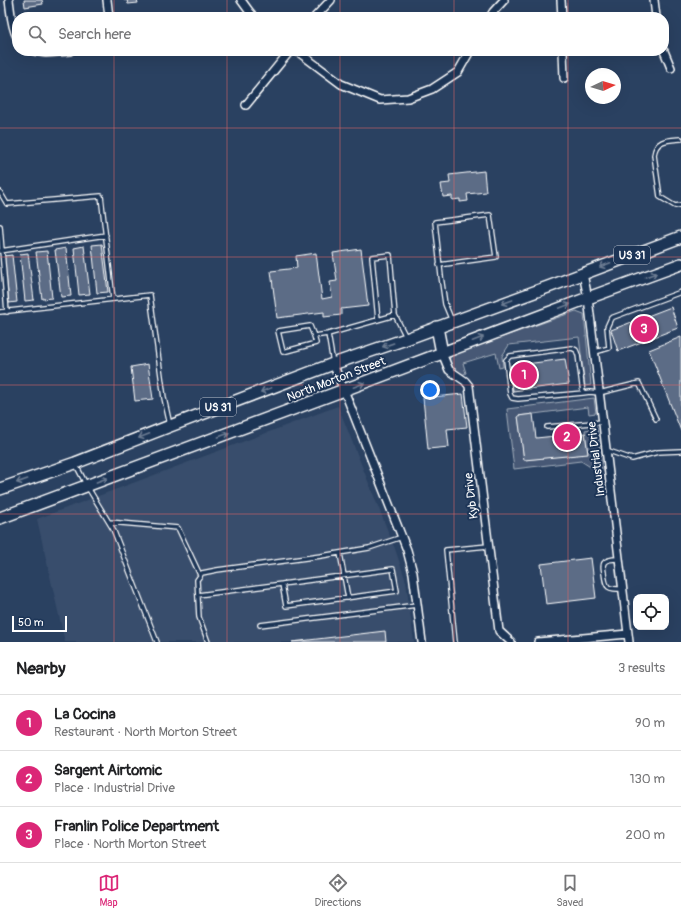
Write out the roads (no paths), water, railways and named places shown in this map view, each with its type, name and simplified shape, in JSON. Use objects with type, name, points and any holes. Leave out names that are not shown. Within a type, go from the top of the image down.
[{"type":"main road","name":"North Morton Street","points":[[0,489],[75,463],[333,364],[452,322],[681,237]]},
{"type":"main road","name":"North Morton Street","points":[[0,518],[681,264]]},
{"type":"main road","points":[[438,327],[442,353]]},
{"type":"street","points":[[9,0],[12,24]]},
{"type":"street","points":[[107,0],[108,12]]},
{"type":"street","points":[[241,0],[250,12]]},
{"type":"street","points":[[320,12],[331,0]]},
{"type":"street","points":[[493,12],[504,0]]},
{"type":"street","points":[[561,0],[562,12]]},
{"type":"street","points":[[654,0],[655,12]]},
{"type":"street","points":[[246,105],[286,56]]},
{"type":"street","points":[[304,56],[341,84],[380,100],[408,98],[432,89],[458,72],[467,56]]},
{"type":"street","points":[[563,56],[564,78]]},
{"type":"street","points":[[666,56],[671,68]]},
{"type":"street","name":"Industrial Drive","points":[[583,274],[588,298],[595,352],[629,642]]},
{"type":"street","name":"Kyb Drive","points":[[442,353],[449,370],[465,381],[469,386],[499,631],[511,642]]},
{"type":"street","points":[[333,364],[410,560],[422,642]]},
{"type":"street","points":[[538,642],[628,634]]},
{"type":"lane","points":[[681,139],[664,141],[654,150],[660,197],[675,206],[681,205]]},
{"type":"lane","points":[[0,192],[7,204],[101,196],[113,299]]},
{"type":"lane","points":[[439,265],[496,257],[490,215],[435,222],[439,265],[445,304],[452,322]]},
{"type":"lane","points":[[0,226],[7,312]]},
{"type":"lane","points":[[1,251],[106,235]]},
{"type":"lane","points":[[378,320],[372,257],[390,255],[395,315],[406,338]]},
{"type":"lane","points":[[595,352],[609,348],[607,327],[611,318],[681,292]]},
{"type":"lane","points":[[0,312],[150,295],[164,398],[170,426]]},
{"type":"lane","points":[[314,336],[328,334],[395,315]]},
{"type":"lane","points":[[310,326],[314,336],[316,343],[283,352],[278,331],[310,326]]},
{"type":"lane","points":[[328,334],[333,364]]},
{"type":"lane","points":[[583,393],[578,355],[576,350],[572,348],[510,356],[506,360],[510,394],[512,398],[518,399],[583,393],[590,392],[599,393],[639,383],[656,419]]},
{"type":"lane","points":[[547,428],[603,422]]},
{"type":"lane","points":[[606,450],[632,459],[658,452],[681,451]]},
{"type":"lane","points":[[75,463],[114,530],[157,642]]},
{"type":"lane","points":[[109,522],[178,528],[200,575]]},
{"type":"lane","points":[[208,642],[199,617],[197,580],[202,573],[369,548],[402,537]]},
{"type":"lane","points":[[455,642],[446,550],[488,546]]},
{"type":"lane","points":[[340,553],[348,598]]},
{"type":"lane","points":[[619,559],[607,560],[604,563],[605,583],[611,589],[623,589]]},
{"type":"lane","points":[[198,595],[393,569],[397,591],[286,606],[282,584]]},
{"type":"lane","points":[[260,625],[417,605]]},
{"type":"place","name":"Franlin Police Department","points":[[644,329]]},
{"type":"place","name":"La Cocina","points":[[524,375]]},
{"type":"place","name":"Sargent Airtomic","points":[[567,437]]}]
